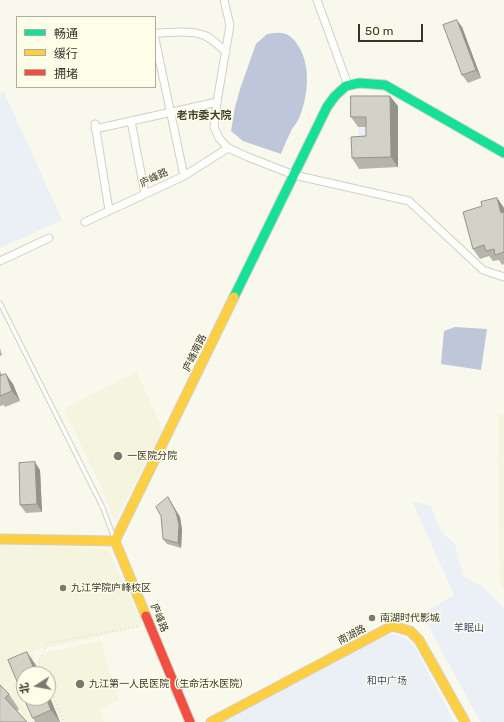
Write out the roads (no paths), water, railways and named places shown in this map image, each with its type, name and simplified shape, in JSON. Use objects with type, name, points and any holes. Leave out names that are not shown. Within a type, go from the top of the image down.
[{"type":"street","points":[[224,0],[230,25],[214,127],[219,138],[228,148],[294,175],[409,201],[483,270],[504,277]]},
{"type":"street","points":[[317,0],[348,85],[365,82],[385,85],[504,153]]},
{"type":"street","points":[[156,33],[191,32],[201,34],[211,39],[226,52]]},
{"type":"street","points":[[156,44],[184,176]]},
{"type":"street","name":"庐峰南路","points":[[115,541],[327,107],[337,92],[348,85]]},
{"type":"street","points":[[109,210],[95,126],[131,121],[217,102]]},
{"type":"street","points":[[131,121],[145,194]]},
{"type":"street","name":"庐峰路","points":[[85,222],[184,176],[228,148]]},
{"type":"street","points":[[0,261],[49,238]]},
{"type":"street","points":[[0,539],[115,541]]},
{"type":"street","name":"庐峰路","points":[[115,541],[190,722]]},
{"type":"street","name":"南湖路","points":[[211,722],[392,626],[410,630],[416,635],[465,722]]},
{"type":"lane","points":[[0,303],[103,508],[115,541]]},
{"type":"water","points":[[267,34],[286,34],[294,40],[303,55],[307,72],[303,108],[281,154],[243,141],[231,131],[235,107],[241,86],[256,44]]},
{"type":"water","points":[[455,327],[487,329],[481,370],[441,364],[444,331]]},
{"type":"place","name":"一医院分院","points":[[118,456]]},
{"type":"place","name":"九江学院庐峰校区","points":[[63,588]]},
{"type":"place","name":"南湖时代影城","points":[[372,618]]},
{"type":"place","name":"九江第一人民医院（生命活水医院）","points":[[80,684]]},
{"type":"district","name":"老市委大院","points":[[204,116]]},
{"type":"park label","name":"羊眠山","points":[[469,628]]},
{"type":"park label","name":"和中广场","points":[[387,681]]}]
